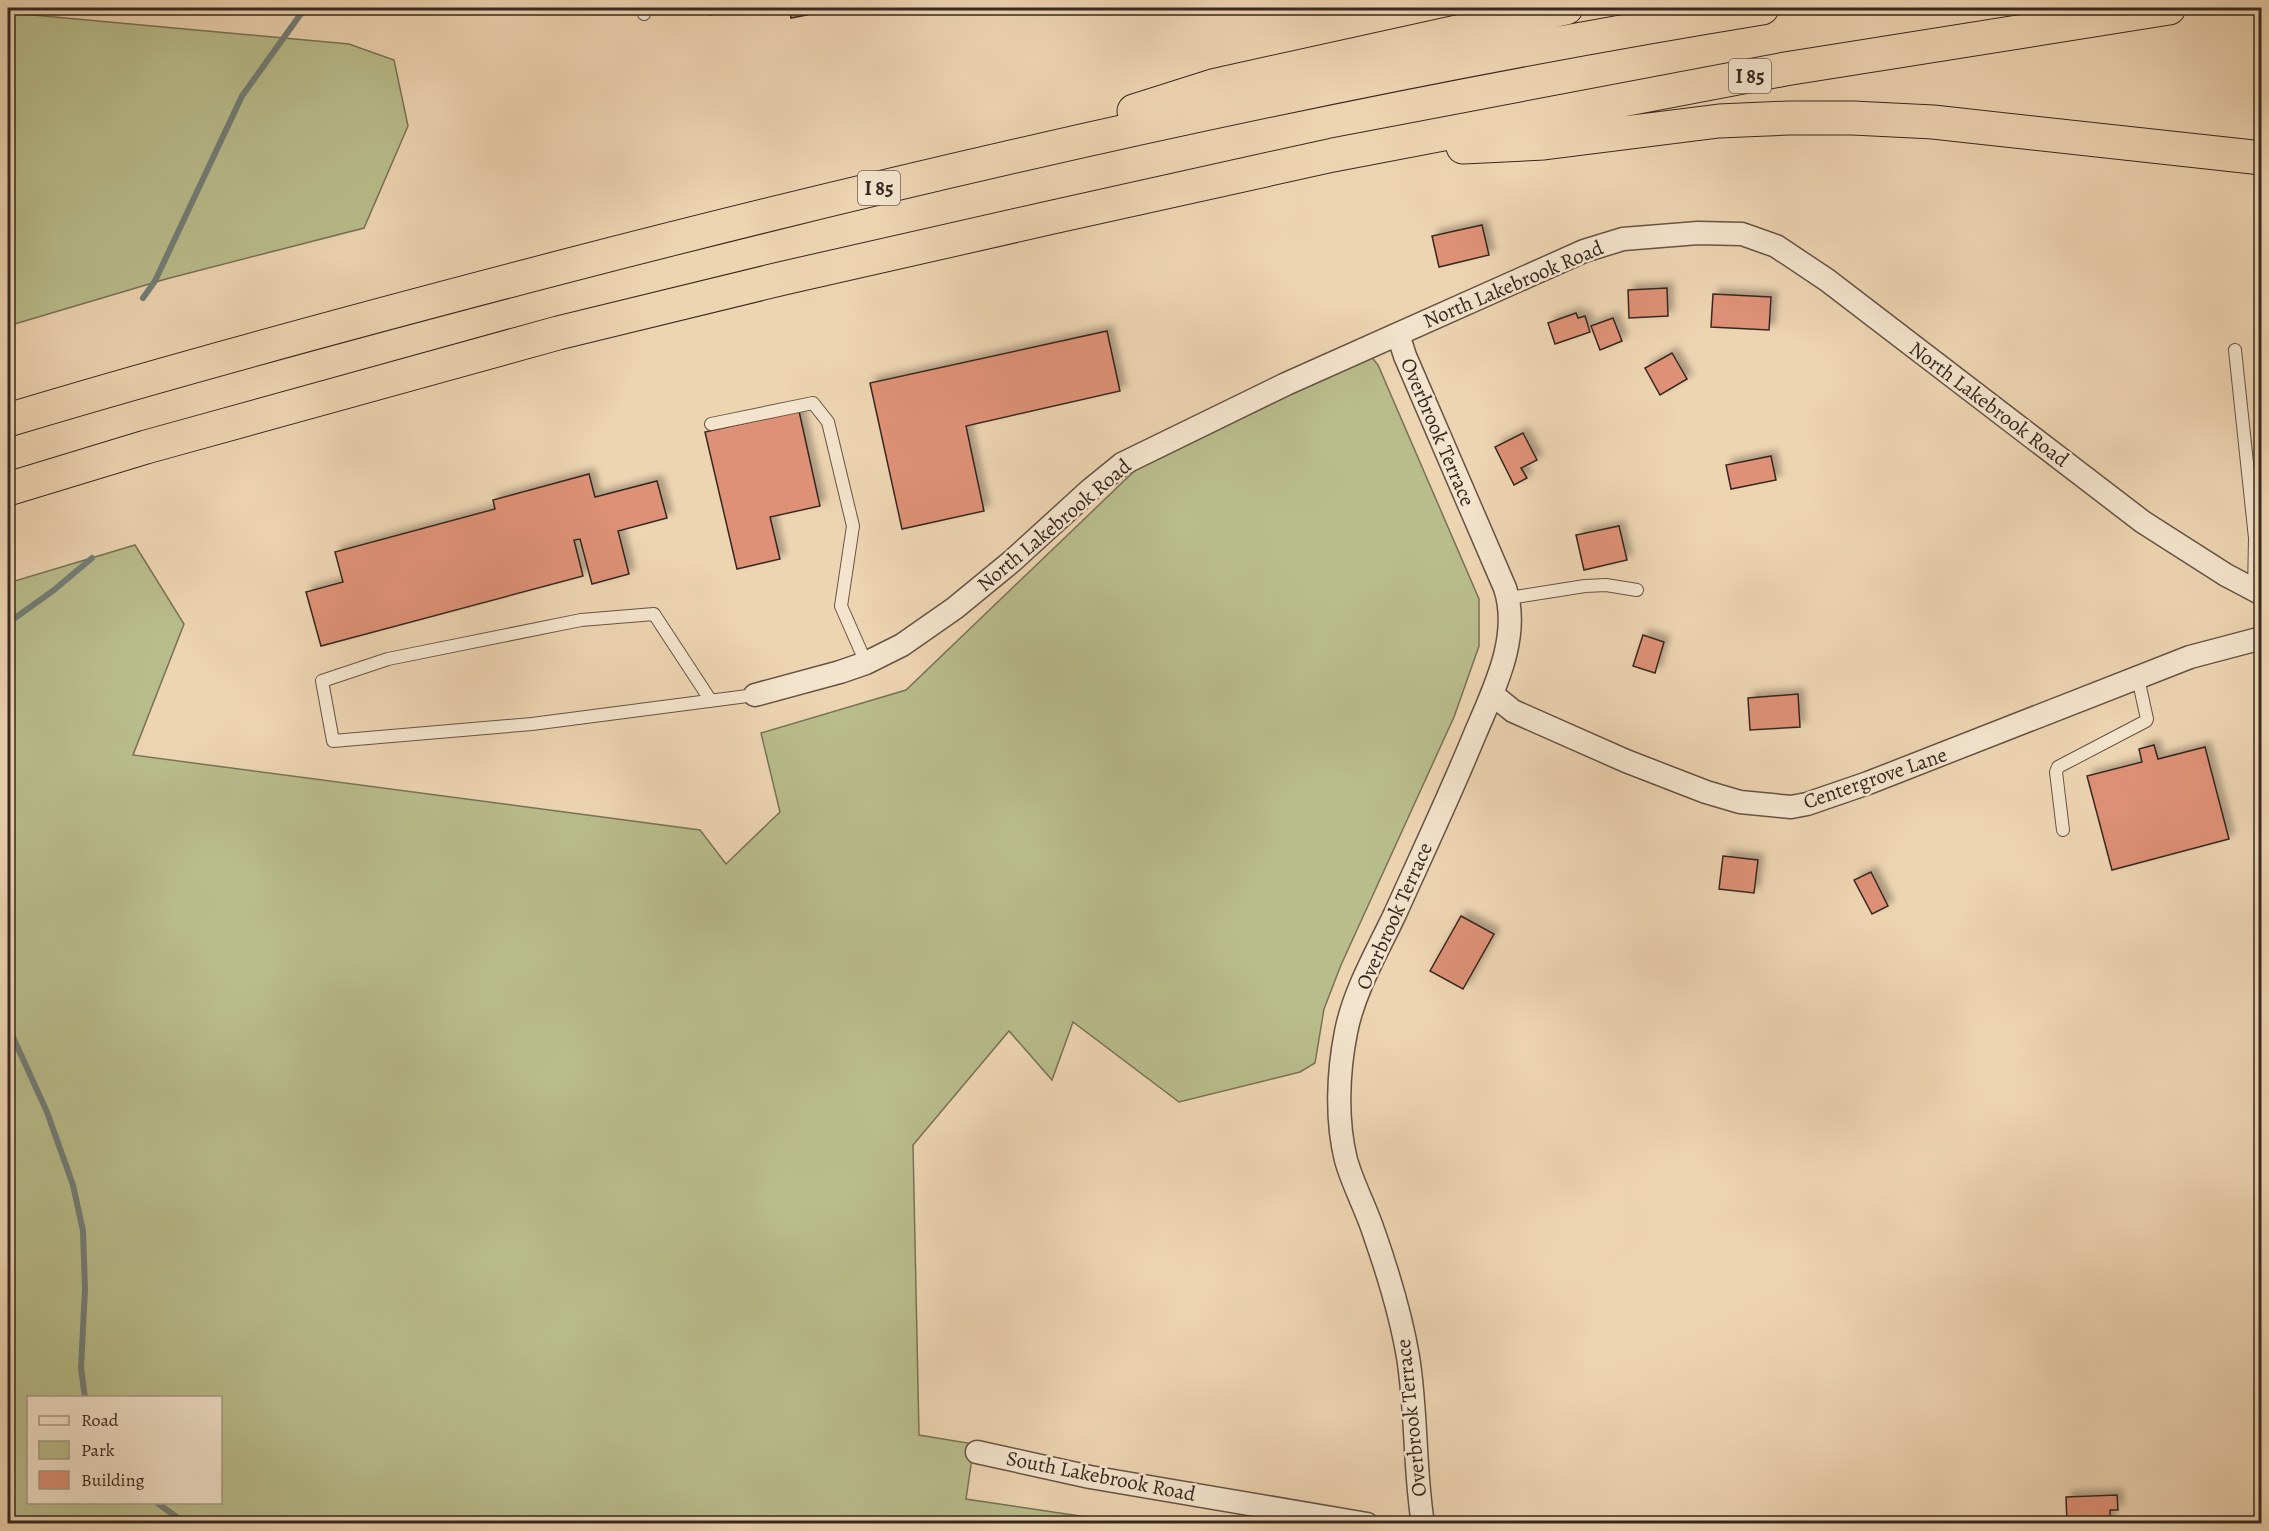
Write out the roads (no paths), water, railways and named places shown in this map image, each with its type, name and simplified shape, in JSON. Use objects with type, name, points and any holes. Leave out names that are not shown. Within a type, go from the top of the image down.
[{"type":"highway","points":[[959,168],[1216,84],[1566,8]]},
{"type":"highway","name":"I 85","points":[[8,420],[396,310],[959,168],[1284,98],[1607,33],[1762,8]]},
{"type":"highway","name":"I 85","points":[[8,489],[146,447],[558,333],[784,278],[1333,155],[1785,69],[2169,8]]},
{"type":"highway","points":[[1333,155],[1544,143],[1719,121],[1800,118],[1933,122],[2262,158]]},
{"type":"street","name":"North Lakebrook Road","points":[[755,695],[840,672],[866,663],[902,645],[955,608],[1011,562],[1122,464],[1286,384],[1584,251],[1623,239],[1698,233],[1742,234],[1776,246],[1827,280],[2143,522],[2258,592]]},
{"type":"street","name":"Overbrook Terrace","points":[[1398,334],[1405,356],[1509,598],[1511,621],[1492,694],[1431,835],[1366,975],[1350,1016],[1341,1065],[1342,1137],[1346,1159],[1374,1232],[1395,1301],[1408,1355],[1423,1524]]},
{"type":"street","name":"Centergrove Lane","points":[[1492,694],[1513,711],[1626,761],[1706,792],[1740,802],[1791,807],[1868,783],[2190,657],[2262,638]]},
{"type":"street","name":"South Lakebrook Road","points":[[977,1452],[1090,1477],[1367,1524]]},
{"type":"lane","points":[[2235,350],[2255,538],[2258,592]]},
{"type":"lane","points":[[711,424],[813,403],[828,422],[853,526],[841,606],[866,663]]},
{"type":"lane","points":[[1509,598],[1585,586],[1606,585],[1637,590]]},
{"type":"lane","points":[[711,701],[654,614],[581,620],[388,659],[322,681],[333,741],[532,724],[711,701],[755,695]]},
{"type":"lane","points":[[2063,830],[2056,772],[2058,767],[2146,722],[2138,678]]},
{"type":"waterway","points":[[143,298],[155,281],[242,96],[305,8]]},
{"type":"waterway","points":[[8,623],[54,590],[92,558]]},
{"type":"waterway","points":[[8,1026],[47,1112],[73,1185],[83,1231],[85,1289],[81,1368],[85,1396]]},
{"type":"waterway","points":[[159,1504],[186,1524]]}]
